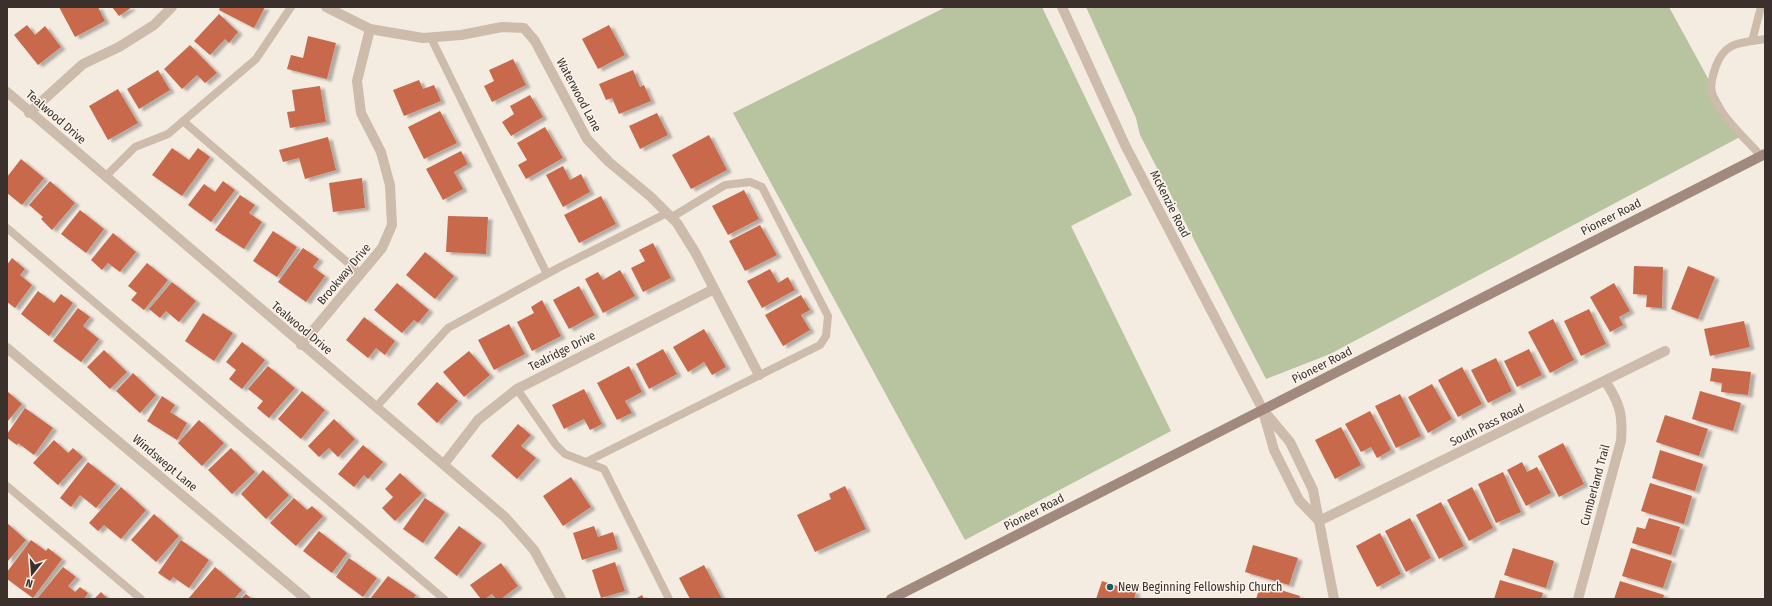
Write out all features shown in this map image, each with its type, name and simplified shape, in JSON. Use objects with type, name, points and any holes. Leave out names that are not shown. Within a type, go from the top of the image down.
[{"type":"main road","name":"Pioneer Road","points":[[891,599],[1763,155]]},
{"type":"street","points":[[29,113],[83,64],[119,47],[154,26],[172,7]]},
{"type":"street","name":"Waterwood Lane","points":[[326,7],[370,29],[423,38],[461,35],[502,27],[524,28],[535,41],[587,139],[609,162],[651,197],[677,223],[695,252],[759,375]]},
{"type":"street","name":"McKenzie Road","points":[[1062,7],[1125,145],[1263,410]]},
{"type":"street","name":"Brookway Drive","points":[[302,345],[382,248],[392,225],[390,186],[381,152],[361,113],[357,81],[370,29]]},
{"type":"street","name":"Tealwood Drive","points":[[7,92],[29,113],[505,517],[534,550],[561,599]]},
{"type":"street","name":"Tealridge Drive","points":[[444,464],[478,420],[517,389],[714,289]]},
{"type":"street","name":"Windswept Lane","points":[[7,348],[306,599]]},
{"type":"street","name":"South Pass Road","points":[[1320,521],[1665,351]]},
{"type":"street","name":"Cumberland Trail","points":[[1578,599],[1621,441],[1622,424],[1620,408],[1605,381]]},
{"type":"street","points":[[1263,410],[1274,450],[1299,500],[1320,521]]},
{"type":"street","points":[[1263,410],[1290,442],[1313,490],[1334,599]]},
{"type":"lane","points":[[105,177],[136,147],[168,134],[256,59],[291,7]]},
{"type":"lane","points":[[1752,41],[1761,7]]},
{"type":"lane","points":[[431,38],[547,274]]},
{"type":"lane","points":[[1763,155],[1721,110],[1712,93],[1713,75],[1719,57],[1733,44],[1765,39]]},
{"type":"lane","points":[[183,121],[360,274]]},
{"type":"lane","points":[[376,407],[448,328],[547,274],[669,215],[725,185],[750,182],[762,187],[828,316],[826,336],[820,345],[586,462]]},
{"type":"lane","points":[[7,228],[444,599]]},
{"type":"lane","points":[[517,389],[556,445],[565,454],[604,469],[669,599]]},
{"type":"lane","points":[[7,486],[141,599]]},
{"type":"green space","points":[[946,7],[1042,7],[1132,195],[1071,226],[1171,431],[965,540],[733,113]]},
{"type":"green space","points":[[1086,7],[1669,7],[1740,137],[1330,354],[1266,379],[1140,135],[1136,118]]},
{"type":"building","points":[[59,7],[98,7],[105,21],[75,37]]},
{"type":"building","points":[[112,7],[132,7],[119,16]]},
{"type":"building","points":[[220,7],[265,7],[254,28],[219,10]]},
{"type":"building","points":[[219,14],[238,32],[229,43],[225,39],[210,55],[194,41]]},
{"type":"building","points":[[27,25],[35,35],[45,26],[61,47],[38,65],[14,35]]},
{"type":"building","points":[[609,25],[625,55],[598,69],[582,39]]},
{"type":"building","points":[[308,36],[336,43],[327,79],[287,69],[291,55],[303,58]]},
{"type":"building","points":[[190,45],[217,73],[205,83],[197,75],[182,89],[164,69]]},
{"type":"building","points":[[513,59],[526,85],[492,102],[484,86],[494,81],[489,70]]},
{"type":"building","points":[[158,70],[170,90],[139,109],[127,89]]},
{"type":"building","points":[[633,70],[640,87],[644,85],[651,101],[619,114],[612,98],[606,100],[599,84]]},
{"type":"building","points":[[419,80],[423,89],[434,85],[441,101],[404,116],[393,90]]},
{"type":"building","points":[[320,86],[326,122],[290,128],[287,112],[295,111],[292,90]]},
{"type":"building","points":[[118,89],[138,123],[108,140],[89,106]]},
{"type":"building","points":[[530,95],[543,117],[511,136],[502,122],[514,114],[510,106]]},
{"type":"building","points":[[440,111],[457,143],[424,159],[408,127]]},
{"type":"building","points":[[657,113],[668,135],[640,149],[629,126]]},
{"type":"building","points":[[545,127],[563,158],[526,179],[518,165],[527,160],[517,143]]},
{"type":"building","points":[[709,135],[727,170],[691,189],[672,155]]},
{"type":"building","points":[[328,137],[336,170],[305,179],[299,158],[283,162],[279,150]]},
{"type":"building","points":[[172,148],[189,160],[198,148],[210,157],[182,196],[152,175]]},
{"type":"building","points":[[461,151],[468,164],[454,172],[463,189],[443,200],[426,169]]},
{"type":"building","points":[[21,159],[44,178],[22,205],[7,193],[7,177]]},
{"type":"building","points":[[563,166],[570,180],[581,174],[590,192],[563,207],[546,175]]},
{"type":"building","points":[[362,178],[365,208],[333,212],[329,183]]},
{"type":"building","points":[[50,181],[75,203],[52,230],[41,219],[43,217],[29,205]]},
{"type":"building","points":[[223,181],[235,190],[211,222],[188,205],[204,184],[215,192]]},
{"type":"building","points":[[744,190],[759,219],[728,235],[712,206]]},
{"type":"building","points":[[240,195],[255,205],[249,213],[262,222],[244,249],[215,230]]},
{"type":"building","points":[[601,196],[616,224],[579,243],[564,215]]},
{"type":"building","points":[[80,210],[104,229],[86,253],[61,234]]},
{"type":"building","points":[[448,216],[488,217],[486,254],[446,252]]},
{"type":"building","points":[[760,225],[777,255],[745,271],[729,241]]},
{"type":"building","points":[[273,231],[297,247],[277,277],[253,261]]},
{"type":"building","points":[[113,233],[136,252],[120,272],[108,263],[102,270],[91,260]]},
{"type":"building","points":[[653,243],[671,278],[643,292],[631,268],[645,261],[639,250]]},
{"type":"building","points":[[303,248],[319,259],[313,267],[325,276],[306,302],[278,282]]},
{"type":"building","points":[[425,252],[454,276],[435,299],[406,275]]},
{"type":"building","points":[[12,258],[25,269],[20,275],[32,285],[15,308],[7,302],[7,265]]},
{"type":"building","points":[[147,263],[168,280],[144,310],[131,300],[137,293],[128,286]]},
{"type":"building","points":[[1634,266],[1663,267],[1662,308],[1646,307],[1647,295],[1633,294]]},
{"type":"building","points":[[1688,266],[1715,277],[1698,319],[1671,309]]},
{"type":"building","points":[[770,269],[778,283],[788,277],[795,290],[762,308],[747,281]]},
{"type":"building","points":[[620,270],[635,296],[603,313],[585,279],[598,272],[603,280]]},
{"type":"building","points":[[172,282],[196,301],[179,322],[166,311],[160,318],[149,309]]},
{"type":"building","points":[[397,283],[429,310],[418,323],[414,320],[402,333],[374,310]]},
{"type":"building","points":[[1614,283],[1630,311],[1619,317],[1623,325],[1610,332],[1590,297]]},
{"type":"building","points":[[579,286],[595,315],[569,329],[553,300]]},
{"type":"building","points":[[38,291],[54,303],[61,294],[73,303],[49,336],[21,314]]},
{"type":"building","points":[[801,295],[810,310],[801,315],[810,330],[783,346],[765,315]]},
{"type":"building","points":[[542,300],[561,336],[532,351],[517,322],[534,313],[531,307]]},
{"type":"building","points":[[78,308],[90,317],[83,326],[99,339],[81,362],[53,341]]},
{"type":"building","points":[[1589,309],[1606,344],[1581,356],[1564,321]]},
{"type":"building","points":[[203,313],[233,333],[214,361],[185,341]]},
{"type":"building","points":[[364,317],[395,341],[385,355],[376,348],[368,358],[346,340]]},
{"type":"building","points":[[1553,319],[1574,360],[1550,373],[1528,332]]},
{"type":"building","points":[[1744,321],[1750,347],[1710,356],[1704,329]]},
{"type":"building","points":[[509,324],[525,354],[494,370],[478,340]]},
{"type":"building","points":[[704,329],[726,367],[712,375],[704,362],[688,372],[673,347]]},
{"type":"building","points":[[242,342],[265,360],[242,389],[229,379],[236,370],[226,362]]},
{"type":"building","points":[[663,349],[677,374],[649,389],[636,364]]},
{"type":"building","points":[[1529,349],[1542,375],[1517,387],[1504,361]]},
{"type":"building","points":[[104,350],[127,372],[110,389],[87,367]]},
{"type":"building","points":[[469,351],[490,375],[464,397],[443,372]]},
{"type":"building","points":[[1496,358],[1512,391],[1488,403],[1471,370]]},
{"type":"building","points":[[268,366],[295,388],[269,418],[257,408],[263,401],[248,389]]},
{"type":"building","points":[[629,366],[642,392],[625,401],[632,413],[617,420],[597,383]]},
{"type":"building","points":[[1462,367],[1482,404],[1458,417],[1438,380]]},
{"type":"building","points":[[1712,368],[1751,372],[1748,395],[1721,392],[1722,383],[1710,381]]},
{"type":"building","points":[[133,373],[156,395],[140,413],[116,391]]},
{"type":"building","points":[[437,382],[458,401],[437,423],[417,404]]},
{"type":"building","points":[[1432,384],[1452,419],[1428,433],[1408,397]]},
{"type":"building","points":[[584,389],[602,424],[590,430],[584,419],[564,429],[552,405]]},
{"type":"building","points":[[7,391],[22,404],[7,422]]},
{"type":"building","points":[[302,391],[325,410],[301,439],[278,419]]},
{"type":"building","points":[[1700,391],[1741,403],[1733,431],[1692,419]]},
{"type":"building","points":[[1400,394],[1421,436],[1396,448],[1375,406]]},
{"type":"building","points":[[162,396],[175,405],[170,412],[187,423],[177,440],[147,421]]},
{"type":"building","points":[[25,408],[53,428],[34,455],[18,443],[17,445],[7,438],[7,434]]},
{"type":"building","points":[[1370,411],[1391,450],[1377,458],[1371,447],[1361,452],[1345,424]]},
{"type":"building","points":[[1665,415],[1708,429],[1699,456],[1656,442]]},
{"type":"building","points":[[334,419],[355,439],[338,457],[329,448],[319,457],[308,446]]},
{"type":"building","points":[[199,420],[224,443],[202,466],[178,443]]},
{"type":"building","points":[[518,424],[531,435],[521,446],[536,458],[517,479],[491,456]]},
{"type":"building","points":[[1341,427],[1361,465],[1335,479],[1315,440]]},
{"type":"building","points":[[54,440],[68,453],[73,448],[83,457],[58,485],[33,463]]},
{"type":"building","points":[[1563,443],[1584,484],[1559,497],[1538,456]]},
{"type":"building","points":[[363,445],[383,462],[368,479],[364,475],[354,487],[338,474]]},
{"type":"building","points":[[231,448],[255,472],[232,494],[208,470]]},
{"type":"building","points":[[1660,450],[1703,464],[1695,491],[1652,478]]},
{"type":"building","points":[[88,462],[116,484],[96,508],[80,495],[71,507],[60,498]]},
{"type":"building","points":[[1522,462],[1527,472],[1537,467],[1551,493],[1526,506],[1507,470]]},
{"type":"building","points":[[263,470],[289,495],[266,519],[241,494]]},
{"type":"building","points":[[1503,472],[1521,512],[1496,523],[1478,484]]},
{"type":"building","points":[[400,473],[422,493],[395,521],[382,508],[393,497],[385,489]]},
{"type":"building","points":[[571,477],[591,507],[563,526],[543,496]]},
{"type":"building","points":[[1650,483],[1692,496],[1684,524],[1641,511]]},
{"type":"building","points":[[845,486],[866,529],[815,552],[797,515],[831,499],[829,494]]},
{"type":"building","points":[[121,487],[146,510],[121,539],[104,525],[98,531],[89,523]]},
{"type":"building","points":[[1472,487],[1493,528],[1469,541],[1447,500]]},
{"type":"building","points":[[294,498],[307,510],[312,506],[323,516],[296,546],[270,523]]},
{"type":"building","points":[[425,498],[445,512],[423,543],[403,529]]},
{"type":"building","points":[[1441,502],[1464,546],[1439,559],[1416,515]]},
{"type":"building","points":[[154,514],[179,536],[156,562],[131,540]]},
{"type":"building","points":[[1410,518],[1431,558],[1406,572],[1385,531]]},
{"type":"building","points":[[1649,518],[1680,527],[1671,555],[1632,543],[1637,527],[1645,529]]},
{"type":"building","points":[[7,523],[26,540],[7,562]]},
{"type":"building","points":[[459,526],[482,543],[457,576],[434,558]]},
{"type":"building","points":[[594,526],[598,537],[613,532],[618,549],[582,560],[573,533]]},
{"type":"building","points":[[319,531],[347,553],[332,573],[303,551]]},
{"type":"building","points":[[1380,533],[1401,574],[1377,587],[1356,546]]},
{"type":"building","points":[[31,540],[46,551],[48,548],[62,559],[33,598],[7,579],[7,572]]},
{"type":"building","points":[[181,540],[209,560],[189,588],[173,577],[170,581],[158,573]]},
{"type":"building","points":[[1253,545],[1298,558],[1289,585],[1245,572]]},
{"type":"building","points":[[1513,548],[1554,561],[1546,588],[1504,575]]},
{"type":"building","points":[[1631,548],[1672,561],[1663,588],[1622,576]]},
{"type":"building","points":[[349,558],[377,578],[363,597],[336,577]]},
{"type":"building","points":[[615,562],[625,591],[601,598],[592,570]]},
{"type":"building","points":[[501,563],[518,586],[501,599],[496,599],[492,594],[485,599],[481,599],[470,585]]},
{"type":"building","points":[[704,565],[722,599],[690,599],[679,578]]},
{"type":"building","points":[[63,567],[76,577],[68,586],[75,592],[80,587],[88,593],[84,599],[37,599]]},
{"type":"building","points":[[215,567],[242,590],[234,599],[188,599]]},
{"type":"building","points":[[388,576],[416,595],[413,599],[370,599]]},
{"type":"building","points":[[1500,580],[1543,593],[1541,599],[1494,599]]},
{"type":"building","name":"New Beginning Fellowship Church","points":[[1102,581],[1136,592],[1134,599],[1096,599]]},
{"type":"building","points":[[1620,581],[1664,595],[1663,599],[1614,599]]},
{"type":"building","points":[[1261,584],[1300,596],[1299,599],[1256,599]]},
{"type":"building","points":[[101,592],[108,599],[94,599]]},
{"type":"building","points":[[246,594],[252,599],[241,599]]},
{"type":"building","points":[[642,595],[644,599],[635,599]]},
{"type":"place","name":"New Beginning Fellowship Church","points":[[1110,587]]}]
